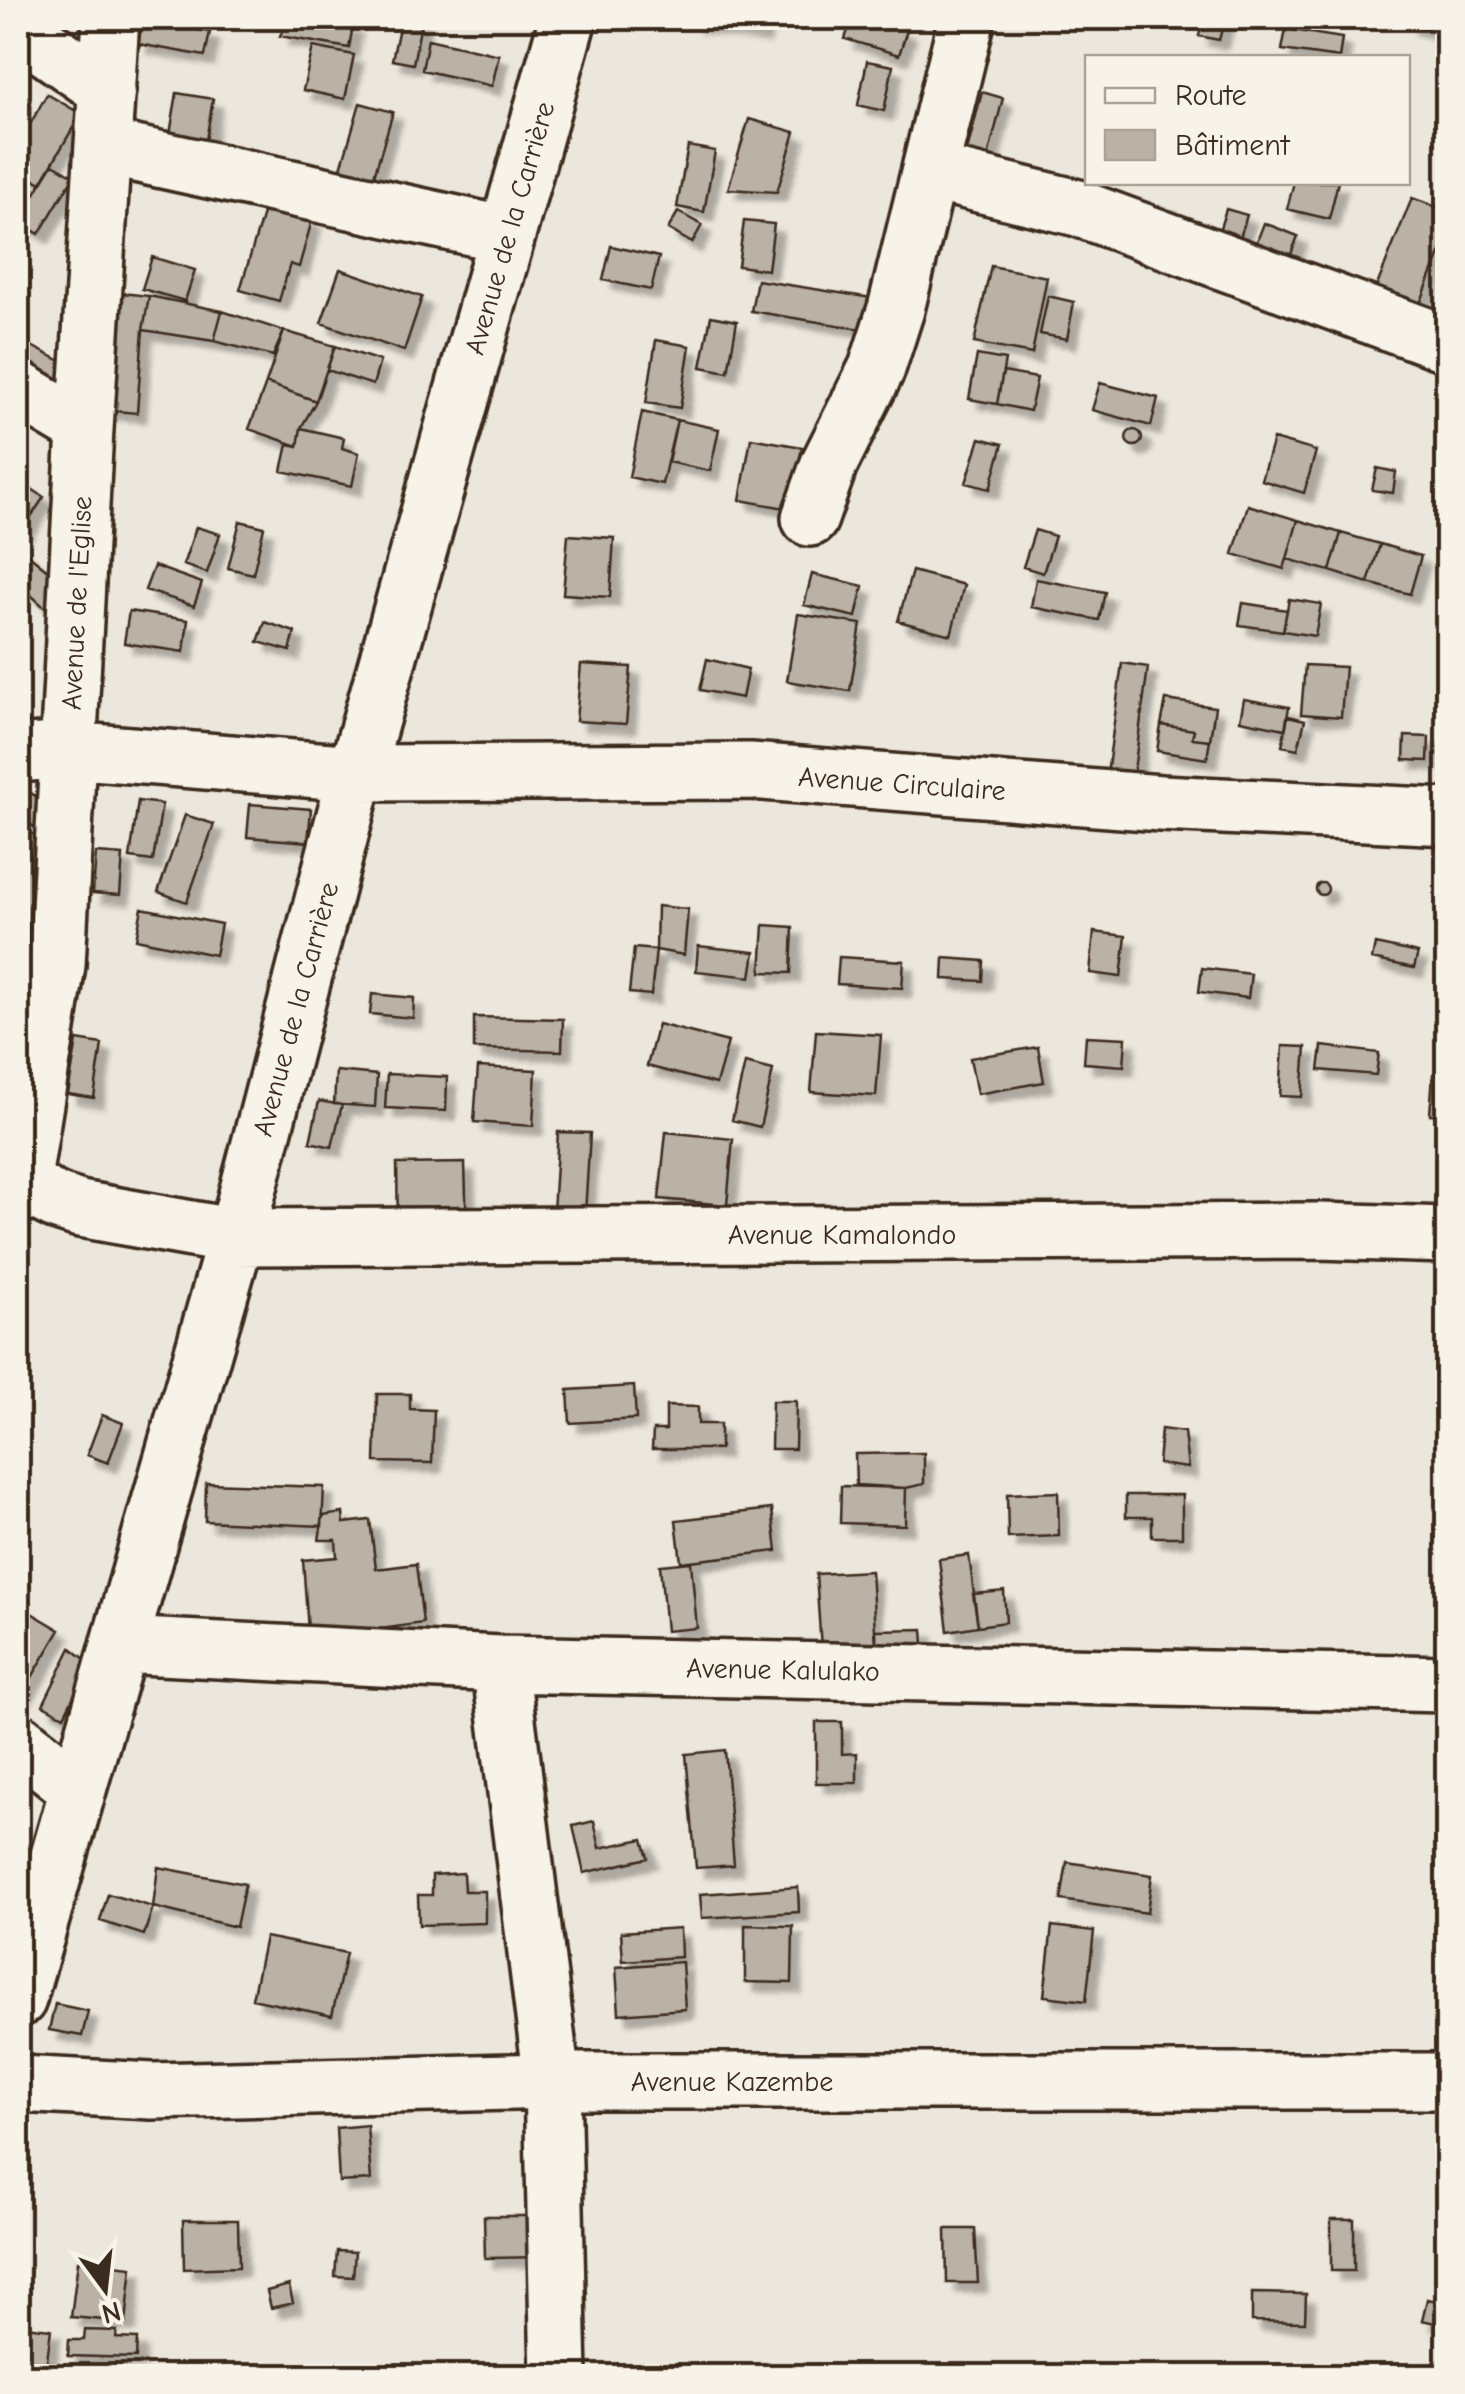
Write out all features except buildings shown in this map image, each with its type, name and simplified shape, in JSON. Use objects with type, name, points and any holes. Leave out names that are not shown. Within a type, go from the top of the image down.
[{"type":"street","name":"Avenue de l'Eglise","points":[[20,1184],[58,966],[43,750],[85,429],[112,18]]},
{"type":"street","name":"Avenue de la Carrière","points":[[18,1998],[236,1237],[356,773],[568,18]]},
{"type":"street","points":[[810,518],[829,464],[876,368],[896,309],[967,18]]},
{"type":"street","points":[[18,28],[107,90]]},
{"type":"street","points":[[103,147],[507,235]]},
{"type":"street","points":[[930,172],[1078,208],[1448,344]]},
{"type":"street","points":[[18,389],[85,429]]},
{"type":"street","name":"Avenue Circulaire","points":[[43,750],[356,773],[750,771],[1161,803],[1448,818]]},
{"type":"street","name":"Avenue Kamalondo","points":[[20,1184],[80,1208],[236,1237],[1320,1231],[1448,1234]]},
{"type":"street","name":"Avenue Kalulako","points":[[119,1645],[500,1664],[1448,1684]]},
{"type":"street","points":[[500,1664],[552,2081],[559,2376]]},
{"type":"street","points":[[18,1741],[77,1788]]},
{"type":"street","name":"Avenue Kazembe","points":[[18,2084],[152,2091],[552,2081],[1448,2081]]}]
